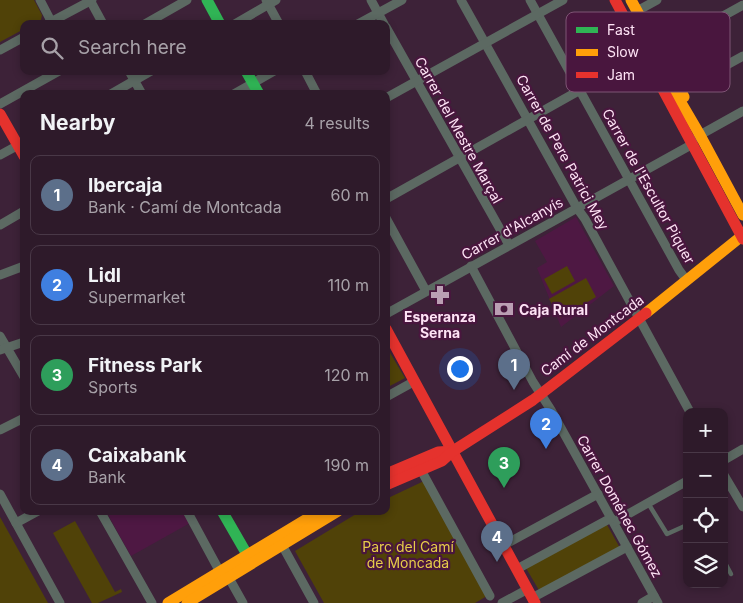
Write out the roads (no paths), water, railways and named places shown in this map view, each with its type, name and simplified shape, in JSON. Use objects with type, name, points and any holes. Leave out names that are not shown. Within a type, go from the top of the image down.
[{"type":"street","points":[[40,0],[48,20]]},
{"type":"street","points":[[53,20],[91,0],[101,20]]},
{"type":"street","points":[[152,20],[187,0]]},
{"type":"street","points":[[207,0],[218,20]]},
{"type":"street","points":[[371,0],[382,20]]},
{"type":"street","points":[[365,20],[402,0]]},
{"type":"street","name":"Carrer de Pere Patrici Mey","points":[[461,0],[576,208],[585,219],[688,408]]},
{"type":"street","name":"Carrer de l'Escultor Piquer","points":[[530,0],[566,65]]},
{"type":"street","points":[[390,96],[563,0]]},
{"type":"street","points":[[607,0],[614,12]]},
{"type":"street","points":[[615,0],[622,12]]},
{"type":"street","points":[[624,0],[631,12]]},
{"type":"street","points":[[631,0],[637,11],[657,0]]},
{"type":"street","points":[[241,20],[270,2],[277,20]]},
{"type":"street","points":[[726,12],[740,4]]},
{"type":"street","name":"Carrer del Mestre Marçal","points":[[390,34],[509,245]]},
{"type":"street","points":[[0,50],[20,38]]},
{"type":"street","points":[[730,63],[743,56]]},
{"type":"street","points":[[25,90],[52,75]]},
{"type":"street","points":[[132,75],[140,90]]},
{"type":"street","points":[[118,90],[144,75]]},
{"type":"street","points":[[248,75],[256,88],[270,75]]},
{"type":"street","points":[[307,75],[315,90]]},
{"type":"street","points":[[390,197],[576,92]]},
{"type":"street","name":"Carrer de l'Escultor Piquer","points":[[581,92],[679,270],[687,281]]},
{"type":"street","points":[[659,92],[680,124]]},
{"type":"street","points":[[665,92],[680,124],[743,237]]},
{"type":"street","points":[[674,92],[743,215]]},
{"type":"street","points":[[682,92],[697,130],[693,148]]},
{"type":"street","points":[[0,104],[20,93]]},
{"type":"street","points":[[697,130],[743,111]]},
{"type":"street","points":[[0,114],[20,143]]},
{"type":"street","points":[[0,155],[20,145]]},
{"type":"street","name":"Carrer d'Alcanyís","points":[[390,312],[576,208],[693,148]]},
{"type":"street","points":[[0,224],[20,213]]},
{"type":"street","points":[[390,225],[426,291]]},
{"type":"street","name":"Camí de Montcada","points":[[390,483],[442,461],[452,451],[541,393],[743,237]]},
{"type":"street","name":"Carrer Doménec Gómez","points":[[470,266],[656,600]]},
{"type":"street","points":[[0,275],[20,268]]},
{"type":"street","points":[[0,336],[4,349],[20,371]]},
{"type":"street","points":[[390,336],[532,597]]},
{"type":"street","points":[[4,349],[20,343]]},
{"type":"street","points":[[390,395],[415,381]]},
{"type":"street","points":[[0,430],[20,420]]},
{"type":"street","points":[[728,458],[743,449]]},
{"type":"street","name":"Camí de Montcada","points":[[390,472],[438,452],[452,451]]},
{"type":"street","points":[[421,470],[490,596]]},
{"type":"street","points":[[517,569],[683,482]]},
{"type":"street","points":[[728,482],[743,507]]},
{"type":"street","points":[[0,494],[60,603]]},
{"type":"street","points":[[504,545],[598,494]]},
{"type":"street","points":[[16,523],[31,515]]},
{"type":"street","points":[[102,515],[152,603]]},
{"type":"street","points":[[189,515],[243,603]]},
{"type":"street","points":[[224,515],[250,560]]},
{"type":"street","points":[[250,560],[314,515]]},
{"type":"street","points":[[168,603],[282,545],[331,515]]},
{"type":"street","points":[[282,545],[314,603]]},
{"type":"street","points":[[502,603],[532,597],[627,547]]},
{"type":"street","points":[[187,603],[224,574]]},
{"type":"street","points":[[642,603],[656,600]]},
{"type":"lane","points":[[648,502],[667,534],[683,527]]},
{"type":"lane","points":[[728,569],[731,574]]},
{"type":"place","name":"Esperanza Serna","points":[[440,295]]},
{"type":"place","name":"Caja Rural","points":[[504,309]]},
{"type":"place","name":"Ibercaja","points":[[514,390]]},
{"type":"place","name":"Lidl","points":[[546,449]]},
{"type":"place","name":"Fitness Park","points":[[504,488]]},
{"type":"place","name":"Caixabank","points":[[497,562]]},
{"type":"park label","name":"Parc del Camí de Moncada","points":[[408,554]]}]
